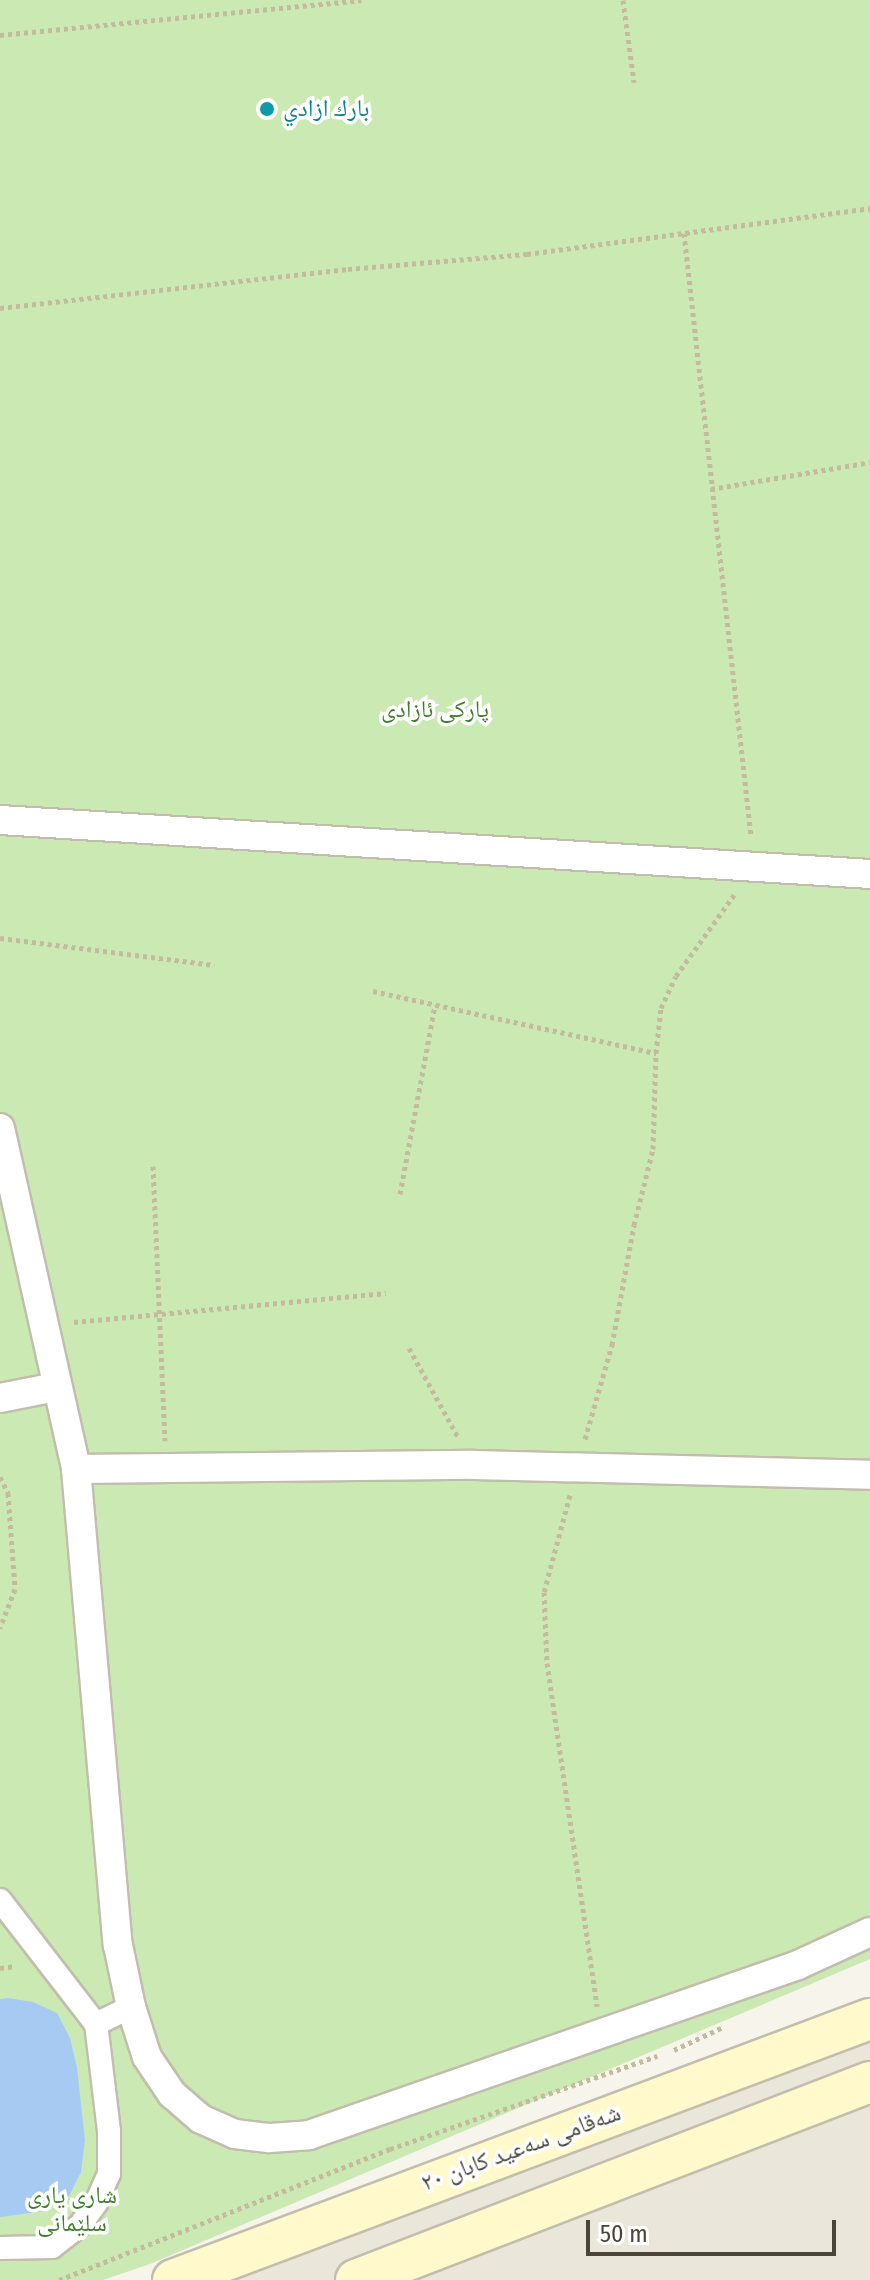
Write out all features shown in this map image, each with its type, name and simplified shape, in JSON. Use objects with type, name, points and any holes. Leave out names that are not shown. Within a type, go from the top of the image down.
[{"type":"main road","name":"شەقامی سەعید کابان ٢٠","points":[[173,2280],[870,2019]]},
{"type":"main road","points":[[375,2277],[870,2082]]},
{"type":"street","points":[[0,820],[870,874]]},
{"type":"street","points":[[0,1128],[41,1326],[76,1469],[118,1945],[131,2007],[147,2057],[172,2094],[201,2119],[235,2134],[270,2138],[309,2135],[798,1965],[870,1932]]},
{"type":"street","points":[[0,1398],[56,1387]]},
{"type":"street","points":[[76,1469],[474,1465],[870,1475]]},
{"type":"street","points":[[0,1900],[96,2024],[109,2131],[109,2174],[81,2224],[52,2247],[0,2248]]},
{"type":"street","points":[[96,2024],[131,2007]]},
{"type":"path","points":[[0,35],[361,0]]},
{"type":"path","points":[[623,0],[634,82]]},
{"type":"path","points":[[0,308],[332,271],[527,254],[870,208]]},
{"type":"path","points":[[684,233],[755,867]]},
{"type":"path","points":[[711,489],[870,462]]},
{"type":"path","points":[[0,938],[214,965]]},
{"type":"path","points":[[373,991],[656,1053]]},
{"type":"path","points":[[400,1194],[435,1005]]},
{"type":"path","points":[[153,1166],[166,1470]]},
{"type":"path","points":[[41,1326],[159,1312],[386,1293]]},
{"type":"path","points":[[409,1348],[474,1465]]},
{"type":"path","points":[[0,1477],[8,1493],[15,1589],[0,1628]]},
{"type":"path","points":[[59,2280],[390,2149],[672,2051]]},
{"type":"shaded area","points":[[870,2042],[870,2280],[176,2280]]},
{"type":"green space","name":"پارکی ئازادی","points":[[0,0],[870,0],[870,1959],[150,2264],[103,2280],[0,2280]]},
{"type":"water","points":[[0,1999],[33,2002],[57,2013],[70,2038],[77,2068],[85,2140],[81,2172],[69,2196],[45,2211],[0,2217]]},
{"type":"place","name":"بارك ازادي","points":[[267,109]]},
{"type":"park label","name":"شاری یاری سلێمانی","points":[[72,2210]]}]
